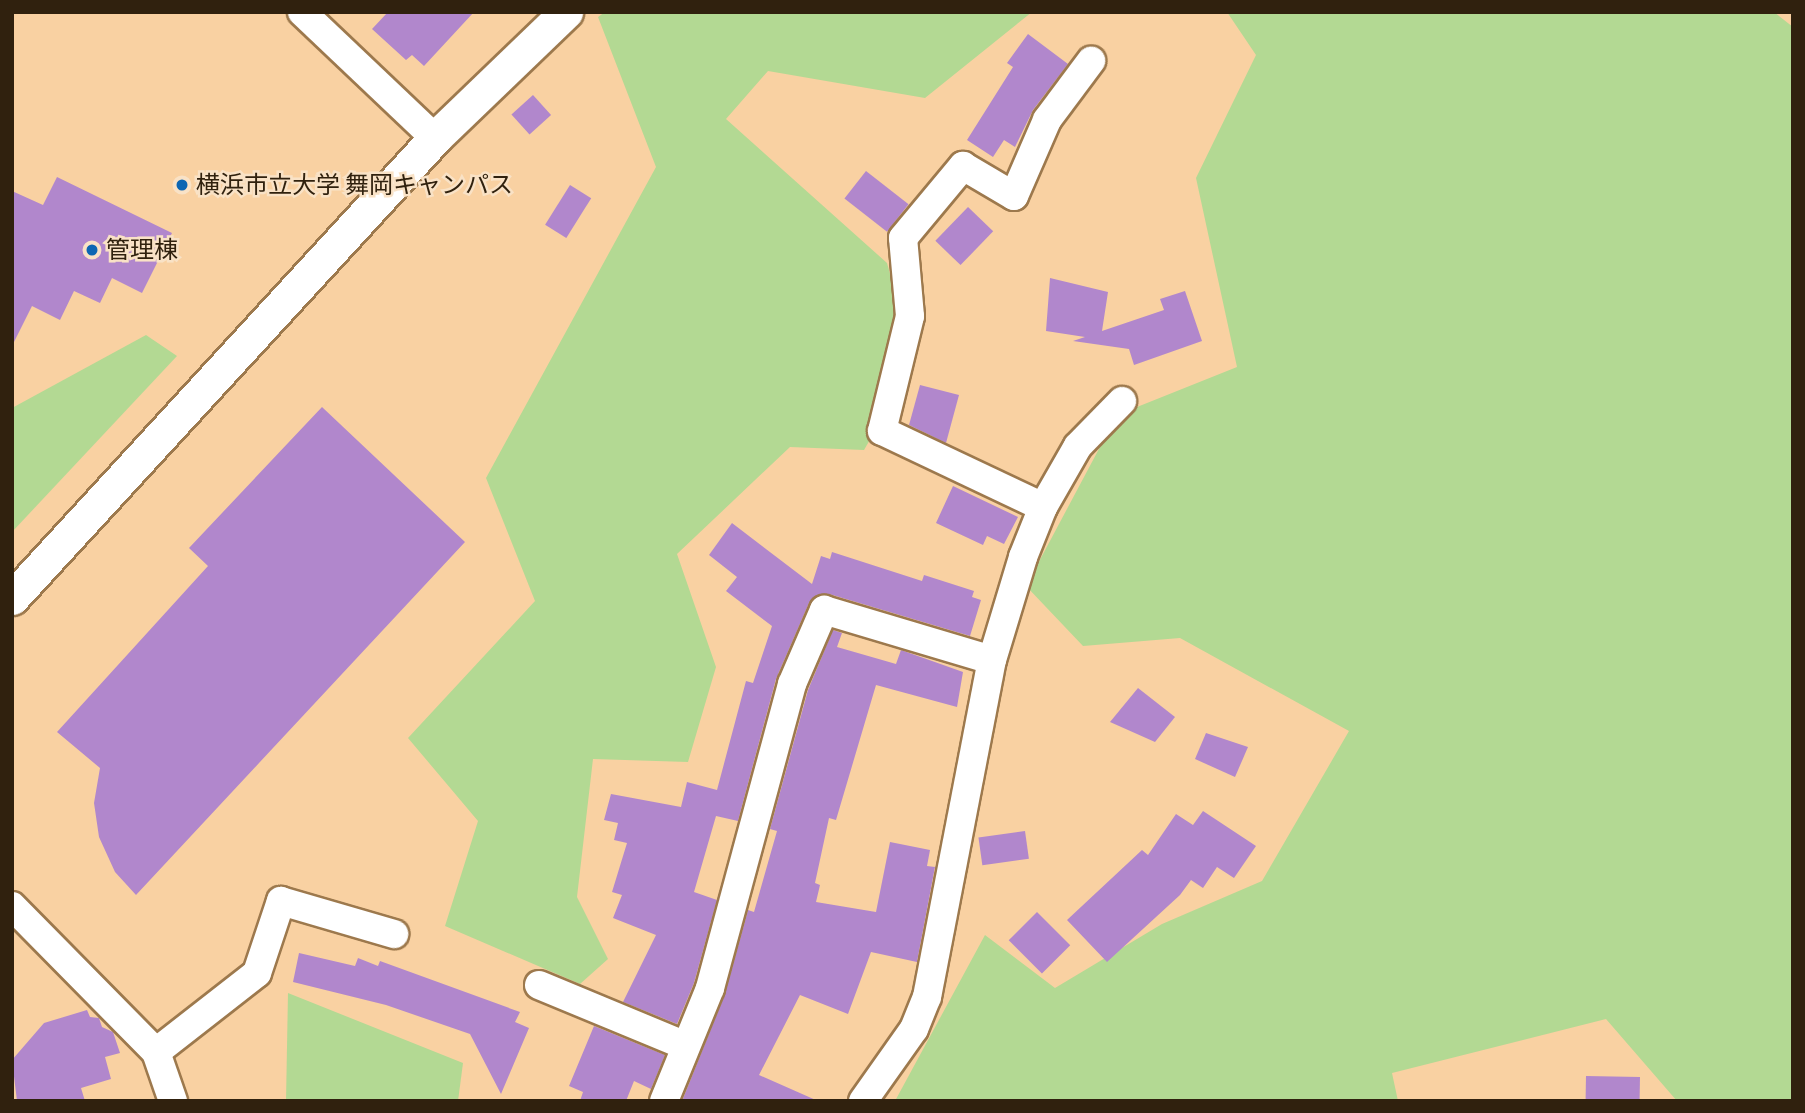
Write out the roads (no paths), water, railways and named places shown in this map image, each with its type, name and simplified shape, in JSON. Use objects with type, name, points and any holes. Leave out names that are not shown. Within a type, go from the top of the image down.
[{"type":"street","points":[[302,12],[435,138]]},
{"type":"street","points":[[12,598],[435,138],[566,12]]},
{"type":"street","points":[[1042,508],[882,431],[910,316],[903,238],[963,166],[1014,196],[1047,120],[1091,61]]},
{"type":"street","points":[[863,1101],[914,1029],[927,997],[992,660],[1023,556],[1042,508],[1078,446],[1122,401]]},
{"type":"street","points":[[664,1101],[710,988],[792,684],[824,610],[992,660]]},
{"type":"street","points":[[156,1052],[257,973],[281,901],[394,934]]},
{"type":"street","points":[[12,906],[156,1052],[173,1101]]},
{"type":"street","points":[[539,985],[686,1046]]},
{"type":"place","name":"横浜市立大学 舞岡キャンパス","points":[[182,185]]},
{"type":"place","name":"管理棟","points":[[92,250]]}]
